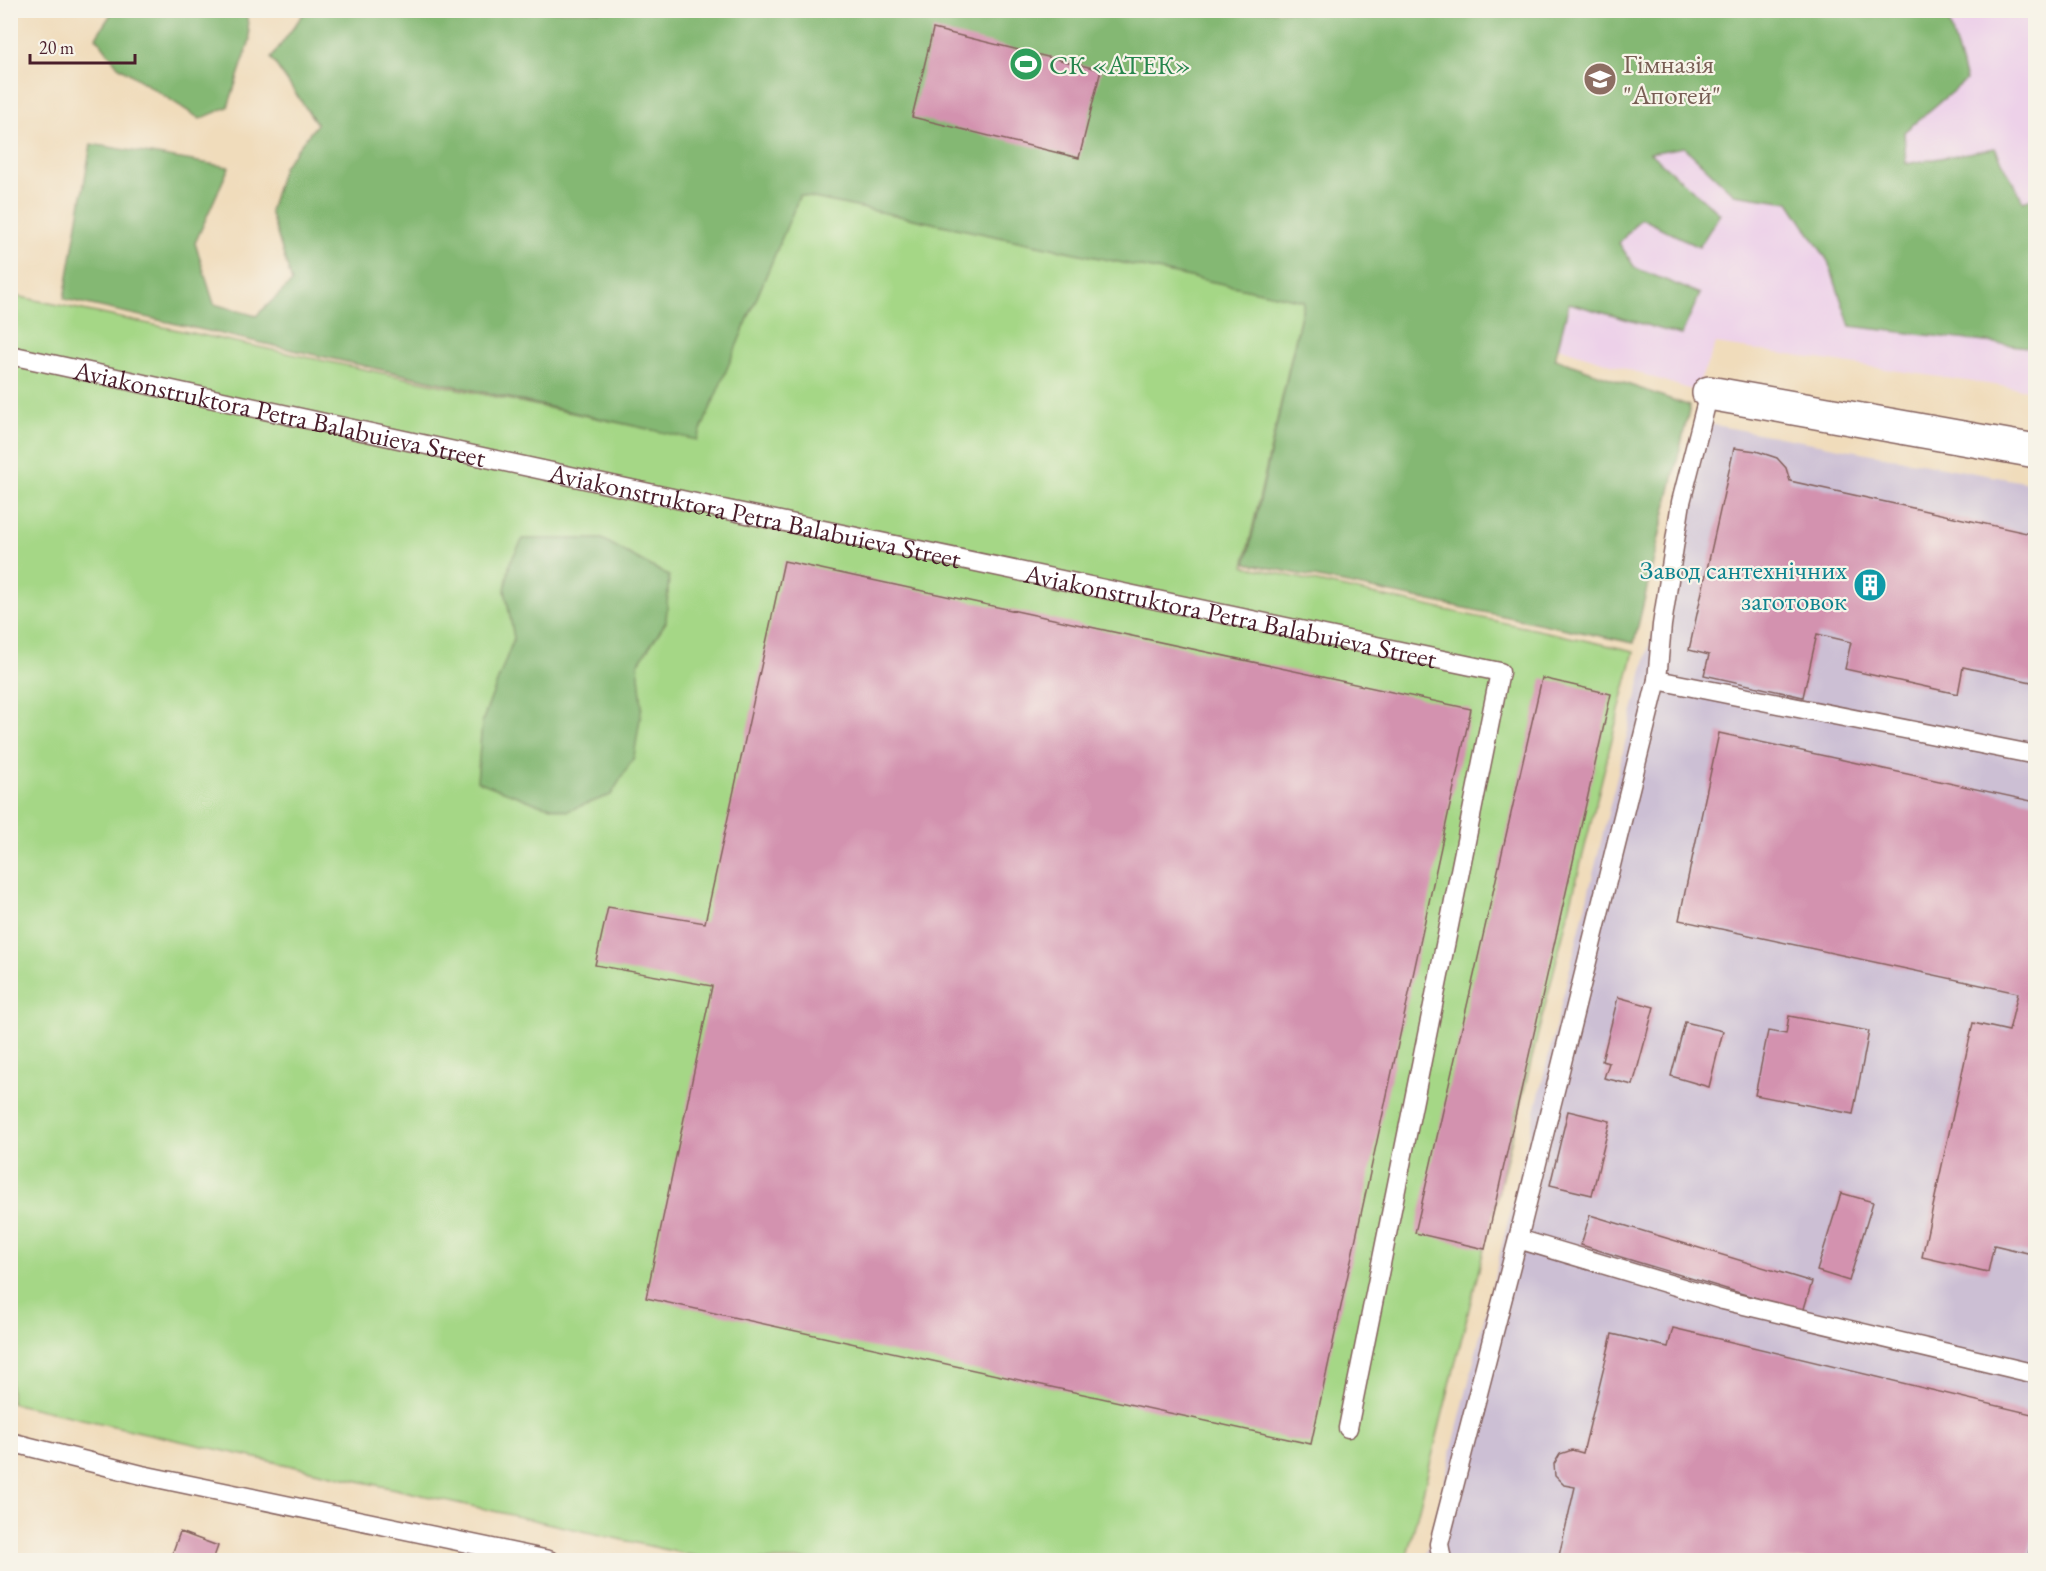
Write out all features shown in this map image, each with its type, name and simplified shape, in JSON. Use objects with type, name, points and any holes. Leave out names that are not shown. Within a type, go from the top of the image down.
[{"type":"street","points":[[1709,393],[2036,451]]},
{"type":"lane","name":"Aviakonstruktora Petra Balabuieva Street","points":[[10,355],[728,510],[1500,672],[1348,1428]]},
{"type":"lane","points":[[1442,1560],[1439,1544],[1518,1239],[1657,680],[1662,625],[1681,502],[1709,393]]},
{"type":"lane","points":[[1657,680],[2036,755]]},
{"type":"lane","points":[[1518,1239],[1723,1300],[2036,1374]]},
{"type":"lane","points":[[10,1442],[142,1475],[549,1560]]},
{"type":"shaded area","points":[[1495,11],[2035,11],[2035,391],[1716,344],[1695,391],[1555,346]]},
{"type":"shaded area","name":"Завод сантехнічних заготовок","points":[[1709,424],[2035,484],[2035,1560],[1425,1560],[1647,654]]},
{"type":"green space","points":[[113,11],[246,11],[250,40],[228,107],[200,119],[118,66],[96,37]]},
{"type":"green space","points":[[302,11],[1946,11],[1966,80],[1904,132],[1906,164],[1995,148],[2023,201],[2035,197],[2035,348],[1850,326],[1828,261],[1789,202],[1734,194],[1684,147],[1650,153],[1720,214],[1699,247],[1641,218],[1619,243],[1635,268],[1700,294],[1681,335],[1569,303],[1555,359],[1690,406],[1634,643],[1246,563],[1304,301],[800,195],[697,440],[64,299],[91,144],[229,167],[195,243],[214,304],[256,316],[292,282],[270,211],[283,167],[317,124],[271,58],[304,13]]},
{"type":"green space","points":[[799,195],[1304,301],[1244,566],[1634,651],[1406,1560],[712,1560],[11,1403],[11,295],[696,439]]},
{"type":"green space","points":[[523,539],[602,539],[669,576],[666,622],[638,664],[642,706],[634,757],[611,795],[567,811],[535,803],[477,781],[482,722],[514,638],[505,590],[510,562]]},
{"type":"building","points":[[933,29],[1101,70],[1079,158],[912,117]]},
{"type":"building","name":"Завод сантехнічних заготовок","points":[[1734,448],[1756,451],[1777,458],[1786,468],[1790,481],[2036,535],[2036,683],[1963,667],[1958,694],[1845,669],[1851,642],[1817,634],[1803,697],[1704,675],[1709,655],[1689,650]]},
{"type":"building","points":[[784,561],[1471,709],[1311,1444],[646,1298],[712,986],[595,965],[608,907],[705,923]]},
{"type":"building","points":[[1542,678],[1611,694],[1485,1249],[1415,1233]]},
{"type":"building","points":[[1719,733],[2036,802],[2036,1255],[1994,1245],[1988,1272],[1922,1257],[1973,1023],[2009,1031],[2018,993],[1679,920]]},
{"type":"building","points":[[1618,997],[1654,1007],[1633,1085],[1604,1078],[1609,1063],[1602,1061]]},
{"type":"building","points":[[1789,1016],[1869,1031],[1853,1114],[1755,1095],[1768,1031],[1786,1034]]},
{"type":"building","points":[[1685,1022],[1723,1031],[1709,1087],[1671,1076]]},
{"type":"building","points":[[1568,1111],[1610,1121],[1592,1195],[1550,1185]]},
{"type":"building","points":[[1841,1193],[1873,1202],[1849,1281],[1817,1271]]},
{"type":"building","points":[[1590,1215],[1812,1282],[1803,1312],[1581,1245]]},
{"type":"building","points":[[1673,1328],[2036,1415],[2036,1523],[2027,1560],[1558,1560],[1575,1487],[1564,1485],[1555,1476],[1554,1464],[1560,1454],[1572,1450],[1583,1453],[1612,1334],[1668,1347]]},
{"type":"building","points":[[180,1532],[218,1546],[213,1560],[170,1560]]},
{"type":"place","name":"СК «АТЕК»","points":[[1026,64]]},
{"type":"place","name":"Гімназія \"Апогей\"","points":[[1600,79]]},
{"type":"place","name":"Завод сантехнічних заготовок","points":[[1870,585]]}]
